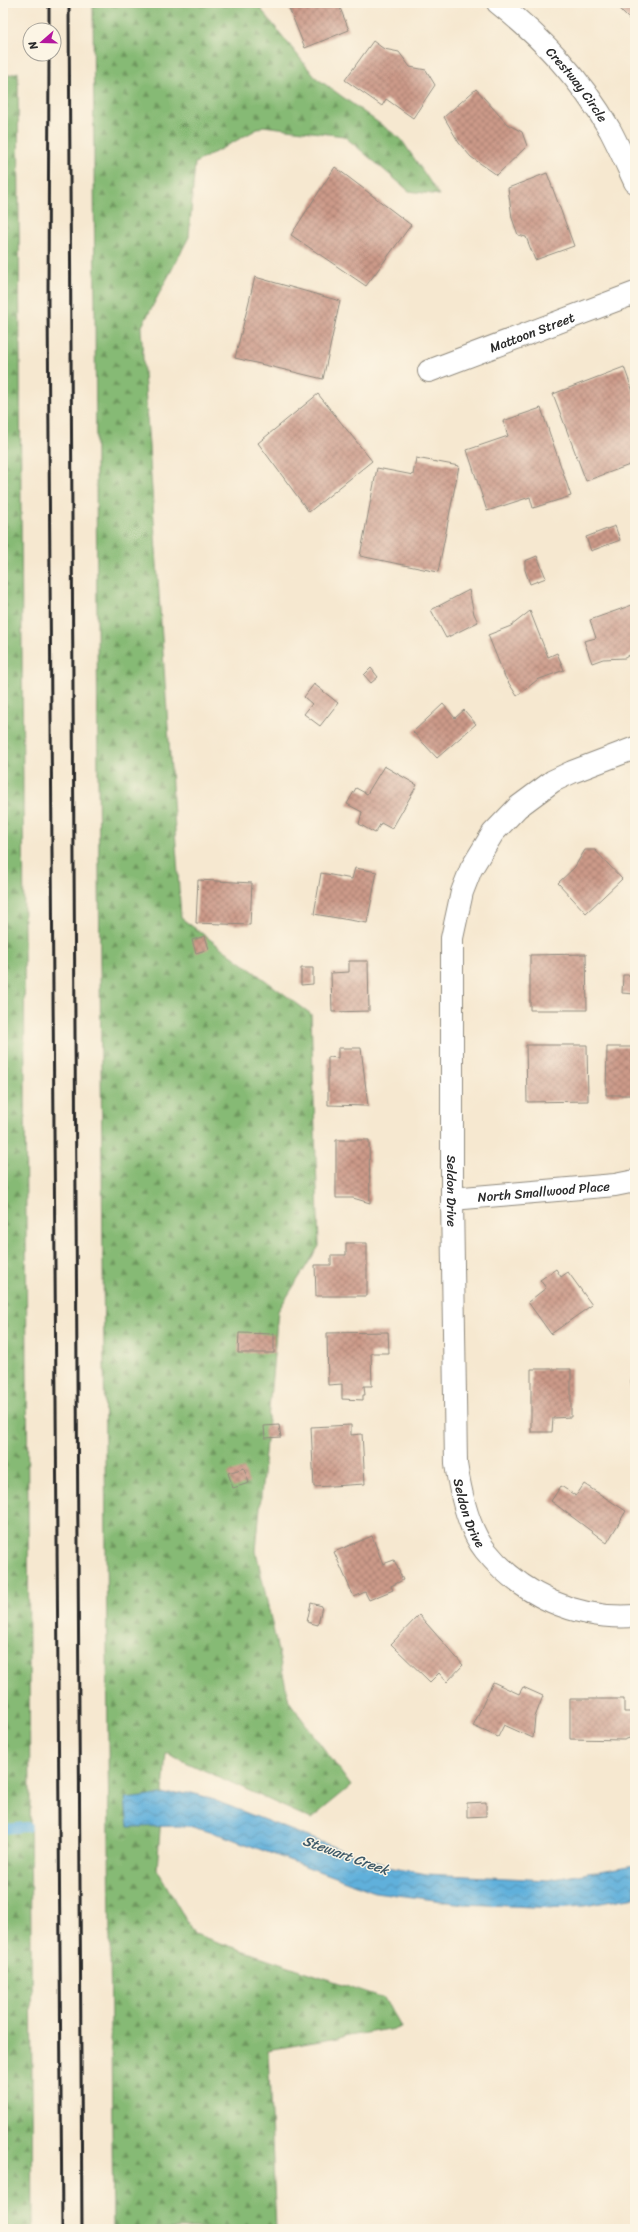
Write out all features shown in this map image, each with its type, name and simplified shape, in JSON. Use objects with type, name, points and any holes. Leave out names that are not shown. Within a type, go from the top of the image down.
[{"type":"street","name":"Crestway Circle","points":[[498,3],[533,31],[575,78],[610,130],[635,182]]},
{"type":"street","name":"Mattoon Street","points":[[428,371],[635,293]]},
{"type":"street","name":"Seldon Drive","points":[[635,748],[572,772],[553,781],[518,808],[493,834],[471,869],[464,886],[452,938],[452,1199],[456,1464],[459,1486],[473,1528],[484,1550],[513,1578],[546,1600],[583,1614],[613,1617],[635,1616]]},
{"type":"street","name":"North Smallwood Place","points":[[452,1199],[615,1185],[635,1181]]},
{"type":"green space","points":[[93,3],[256,3],[315,77],[401,139],[439,195],[409,191],[344,136],[263,126],[195,163],[189,237],[141,328],[181,918],[311,1014],[319,1246],[278,1311],[256,1551],[289,1701],[351,1786],[311,1819],[166,1753],[157,1869],[194,1934],[384,1998],[401,2027],[268,2050],[276,2229],[113,2229],[98,774]]},
{"type":"green space","points":[[18,72],[33,2229],[3,2229],[3,77]]},
{"type":"water","points":[[188,1792],[206,1797],[339,1849],[393,1868],[427,1874],[548,1880],[635,1865],[635,1897],[584,1906],[555,1908],[464,1904],[375,1892],[224,1836],[189,1826],[128,1827],[125,1799]]},
{"type":"building","points":[[287,3],[338,3],[349,30],[305,48]]},
{"type":"building","points":[[618,3],[635,3],[635,25],[621,11]]},
{"type":"building","points":[[373,41],[384,49],[399,52],[410,67],[426,70],[435,85],[413,118],[386,99],[382,106],[345,80]]},
{"type":"building","points":[[476,89],[507,124],[522,132],[527,146],[497,175],[471,157],[459,143],[444,117]]},
{"type":"building","points":[[335,167],[411,225],[366,286],[291,235]]},
{"type":"building","points":[[547,173],[574,246],[535,260],[526,237],[518,235],[512,218],[508,188]]},
{"type":"building","points":[[255,277],[340,301],[323,379],[235,358]]},
{"type":"building","points":[[624,367],[635,397],[635,463],[586,481],[553,394]]},
{"type":"building","points":[[318,394],[372,461],[309,512],[258,443]]},
{"type":"building","points":[[541,408],[571,496],[533,508],[530,497],[487,511],[467,450],[508,436],[503,421]]},
{"type":"building","points":[[416,458],[459,466],[438,572],[360,556],[377,468],[413,475]]},
{"type":"building","points":[[615,526],[620,540],[591,551],[586,537]]},
{"type":"building","points":[[537,556],[546,578],[530,584],[525,570],[525,561]]},
{"type":"building","points":[[469,590],[474,614],[478,622],[446,638],[431,610]]},
{"type":"building","points":[[635,604],[635,651],[625,658],[603,659],[592,663],[584,641],[596,638],[590,620]]},
{"type":"building","points":[[530,611],[548,657],[557,653],[564,670],[537,680],[517,696],[505,677],[488,635],[511,626]]},
{"type":"building","points":[[371,668],[378,677],[371,683],[364,675]]},
{"type":"building","points":[[314,684],[338,703],[320,726],[304,714],[312,704],[304,697]]},
{"type":"building","points":[[443,704],[455,718],[464,710],[476,724],[437,758],[413,732]]},
{"type":"building","points":[[384,766],[417,785],[392,829],[381,823],[375,833],[359,824],[362,812],[347,804],[356,788],[367,794]]},
{"type":"building","points":[[585,850],[595,850],[622,879],[586,913],[558,883],[574,868]]},
{"type":"building","points":[[355,868],[377,872],[367,923],[314,914],[321,873],[352,879]]},
{"type":"building","points":[[198,880],[252,883],[250,925],[196,923]]},
{"type":"building","points":[[205,936],[209,949],[196,953],[192,940]]},
{"type":"building","points":[[586,954],[587,1010],[530,1010],[530,955]]},
{"type":"building","points":[[349,961],[368,961],[369,1011],[332,1012],[331,973],[349,972]]},
{"type":"building","points":[[301,968],[313,968],[313,984],[301,985]]},
{"type":"building","points":[[623,975],[635,975],[635,994],[622,993]]},
{"type":"building","points":[[526,1045],[587,1045],[588,1101],[527,1102]]},
{"type":"building","points":[[607,1047],[635,1047],[635,1095],[606,1095]]},
{"type":"building","points":[[338,1048],[361,1048],[368,1106],[328,1105],[328,1057],[338,1058]]},
{"type":"building","points":[[336,1140],[369,1140],[370,1203],[353,1198],[336,1198]]},
{"type":"building","points":[[346,1243],[367,1243],[367,1296],[316,1296],[315,1265],[331,1265],[331,1255],[346,1255]]},
{"type":"building","points":[[556,1269],[561,1277],[568,1272],[592,1305],[551,1334],[528,1302],[546,1288],[540,1280]]},
{"type":"building","points":[[388,1332],[389,1353],[371,1353],[372,1386],[364,1386],[365,1395],[363,1395],[363,1400],[342,1399],[342,1384],[328,1385],[327,1333]]},
{"type":"building","points":[[239,1333],[274,1334],[274,1353],[238,1353]]},
{"type":"building","points":[[531,1369],[571,1369],[571,1417],[553,1418],[552,1432],[531,1432]]},
{"type":"building","points":[[635,1379],[635,1395],[632,1395],[631,1380]]},
{"type":"building","points":[[279,1425],[281,1437],[265,1438],[264,1426]]},
{"type":"building","points":[[351,1425],[351,1435],[362,1434],[365,1484],[314,1487],[311,1427]]},
{"type":"building","points":[[244,1468],[249,1483],[233,1488],[228,1473]]},
{"type":"building","points":[[584,1484],[626,1511],[607,1543],[551,1501],[561,1486],[576,1496]]},
{"type":"building","points":[[372,1536],[383,1564],[394,1560],[403,1580],[391,1586],[393,1590],[369,1600],[365,1592],[354,1597],[334,1552]]},
{"type":"building","points":[[311,1603],[322,1606],[318,1625],[307,1622]]},
{"type":"building","points":[[419,1615],[463,1665],[447,1682],[439,1673],[430,1682],[391,1644]]},
{"type":"building","points":[[493,1682],[519,1694],[523,1687],[543,1696],[535,1717],[533,1738],[504,1725],[498,1737],[473,1726]]},
{"type":"building","points":[[570,1699],[624,1699],[624,1712],[635,1712],[635,1736],[624,1740],[570,1739]]},
{"type":"building","points":[[486,1802],[486,1816],[467,1817],[467,1803]]},
{"type":"waterway","name":"Stewart Creek","points":[[3,1829],[27,1827]]},
{"type":"railway","points":[[49,3],[49,22]]},
{"type":"railway","points":[[69,3],[82,2229]]},
{"type":"railway","points":[[49,62],[48,302],[62,2229]]}]
